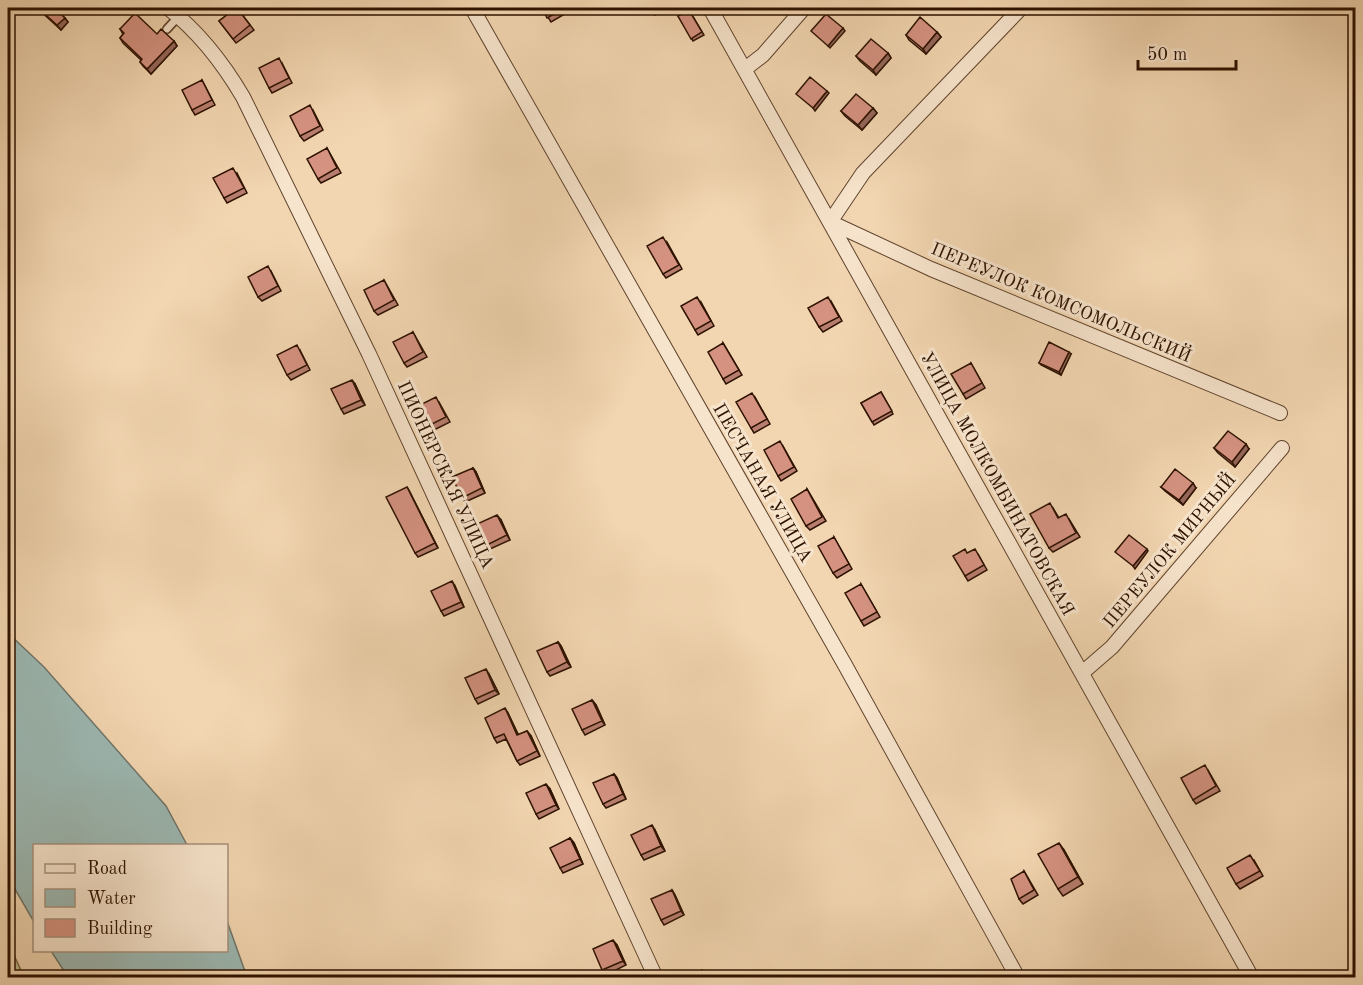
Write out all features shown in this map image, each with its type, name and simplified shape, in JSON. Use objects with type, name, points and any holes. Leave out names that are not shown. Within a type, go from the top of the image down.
[{"type":"street","name":"ПЕСЧАНАЯ УЛИЦА","points":[[472,8],[845,665],[1018,978]]},
{"type":"street","name":"УЛИЦА МОЛКОМБИНАТОВСКАЯ","points":[[710,8],[1252,978]]},
{"type":"street","points":[[745,69],[763,55],[804,8]]},
{"type":"street","points":[[830,222],[863,173],[1021,8]]},
{"type":"street","name":"ПИОНЕРСКАЯ УЛИЦА","points":[[173,12],[219,61],[243,97],[369,354],[656,978]]},
{"type":"street","name":"ПЕРЕУЛОК КОМСОМОЛЬСКИЙ","points":[[830,222],[931,269],[1280,413]]},
{"type":"street","name":"ПЕРЕУЛОК МИРНЫЙ","points":[[1082,673],[1112,647],[1281,448]]},
{"type":"lane","points":[[167,29],[173,12]]},
{"type":"lane","points":[[8,972],[10,978]]},
{"type":"shaded area","points":[[8,942],[24,977],[8,977]]},
{"type":"water","points":[[8,633],[44,667],[166,806],[186,844],[33,844],[33,920],[8,877]]},
{"type":"water","points":[[228,924],[247,977],[68,977],[52,952],[228,952]]},
{"type":"building","points":[[38,8],[54,8],[65,18],[57,25]]},
{"type":"building","points":[[236,8],[250,25],[233,39],[219,21]]},
{"type":"building","points":[[542,8],[565,8],[547,18]]},
{"type":"building","points":[[689,10],[702,32],[691,39],[678,16]]},
{"type":"building","points":[[135,13],[157,34],[161,29],[174,41],[147,69],[140,62],[142,59],[120,38],[124,33],[120,29]]},
{"type":"building","points":[[826,14],[843,28],[828,46],[811,31]]},
{"type":"building","points":[[920,17],[937,32],[923,49],[906,35]]},
{"type":"building","points":[[871,39],[888,53],[873,70],[856,56]]},
{"type":"building","points":[[279,58],[289,78],[269,88],[259,68]]},
{"type":"building","points":[[810,77],[827,91],[813,108],[796,94]]},
{"type":"building","points":[[202,80],[212,100],[192,110],[182,90]]},
{"type":"building","points":[[856,94],[873,108],[858,125],[841,111]]},
{"type":"building","points":[[310,105],[320,126],[300,136],[290,116]]},
{"type":"building","points":[[327,148],[337,168],[318,179],[307,159]]},
{"type":"building","points":[[233,168],[244,188],[224,198],[213,178]]},
{"type":"building","points":[[663,237],[679,265],[663,274],[647,246]]},
{"type":"building","points":[[268,266],[278,286],[258,297],[248,277]]},
{"type":"building","points":[[384,280],[394,300],[374,311],[364,290]]},
{"type":"building","points":[[697,297],[711,321],[695,330],[681,306]]},
{"type":"building","points":[[828,297],[839,317],[819,327],[808,308]]},
{"type":"building","points":[[413,332],[423,352],[404,363],[393,342]]},
{"type":"building","points":[[1049,342],[1069,352],[1059,372],[1039,363]]},
{"type":"building","points":[[723,343],[739,370],[723,379],[708,352]]},
{"type":"building","points":[[297,345],[307,365],[287,375],[277,355]]},
{"type":"building","points":[[971,363],[982,383],[963,394],[951,374]]},
{"type":"building","points":[[352,380],[361,400],[341,409],[331,389]]},
{"type":"building","points":[[881,392],[892,411],[872,422],[861,403]]},
{"type":"building","points":[[752,393],[767,419],[751,428],[736,402]]},
{"type":"building","points":[[436,397],[446,417],[426,427],[416,407]]},
{"type":"building","points":[[1228,431],[1246,444],[1232,462],[1214,448]]},
{"type":"building","points":[[780,441],[794,467],[778,476],[764,450]]},
{"type":"building","points":[[473,468],[482,488],[462,498],[452,477]]},
{"type":"building","points":[[1175,469],[1193,483],[1179,500],[1161,487]]},
{"type":"building","points":[[407,487],[435,543],[415,553],[386,497]]},
{"type":"building","points":[[807,489],[822,517],[806,526],[791,499]]},
{"type":"building","points":[[1050,503],[1058,518],[1066,514],[1076,533],[1049,548],[1030,514]]},
{"type":"building","points":[[497,515],[507,535],[487,545],[477,524]]},
{"type":"building","points":[[1129,535],[1147,549],[1133,566],[1115,552]]},
{"type":"building","points":[[834,537],[849,564],[833,573],[818,546]]},
{"type":"building","points":[[965,549],[967,553],[975,549],[984,565],[965,576],[953,556]]},
{"type":"building","points":[[452,581],[461,602],[441,611],[431,591]]},
{"type":"building","points":[[861,584],[877,612],[861,621],[845,593]]},
{"type":"building","points":[[558,642],[567,662],[547,672],[537,651]]},
{"type":"building","points":[[486,669],[495,690],[475,699],[465,678]]},
{"type":"building","points":[[592,700],[602,721],[582,730],[572,709]]},
{"type":"building","points":[[505,708],[517,735],[527,731],[537,751],[517,761],[504,734],[494,738],[485,718]]},
{"type":"building","points":[[1205,765],[1216,786],[1193,800],[1181,778]]},
{"type":"building","points":[[614,774],[623,794],[603,804],[593,783]]},
{"type":"building","points":[[546,784],[556,805],[536,814],[526,793]]},
{"type":"building","points":[[652,825],[661,846],[641,855],[631,835]]},
{"type":"building","points":[[570,838],[580,859],[560,868],[550,848]]},
{"type":"building","points":[[1059,843],[1078,877],[1058,889],[1038,854]]},
{"type":"building","points":[[1250,855],[1260,871],[1236,884],[1227,868]]},
{"type":"building","points":[[1024,871],[1034,890],[1019,899],[1011,879]]},
{"type":"building","points":[[672,890],[681,911],[661,920],[651,899]]},
{"type":"building","points":[[613,940],[623,961],[602,970],[593,949]]},
{"type":"building","points":[[702,970],[706,978],[686,978]]}]
